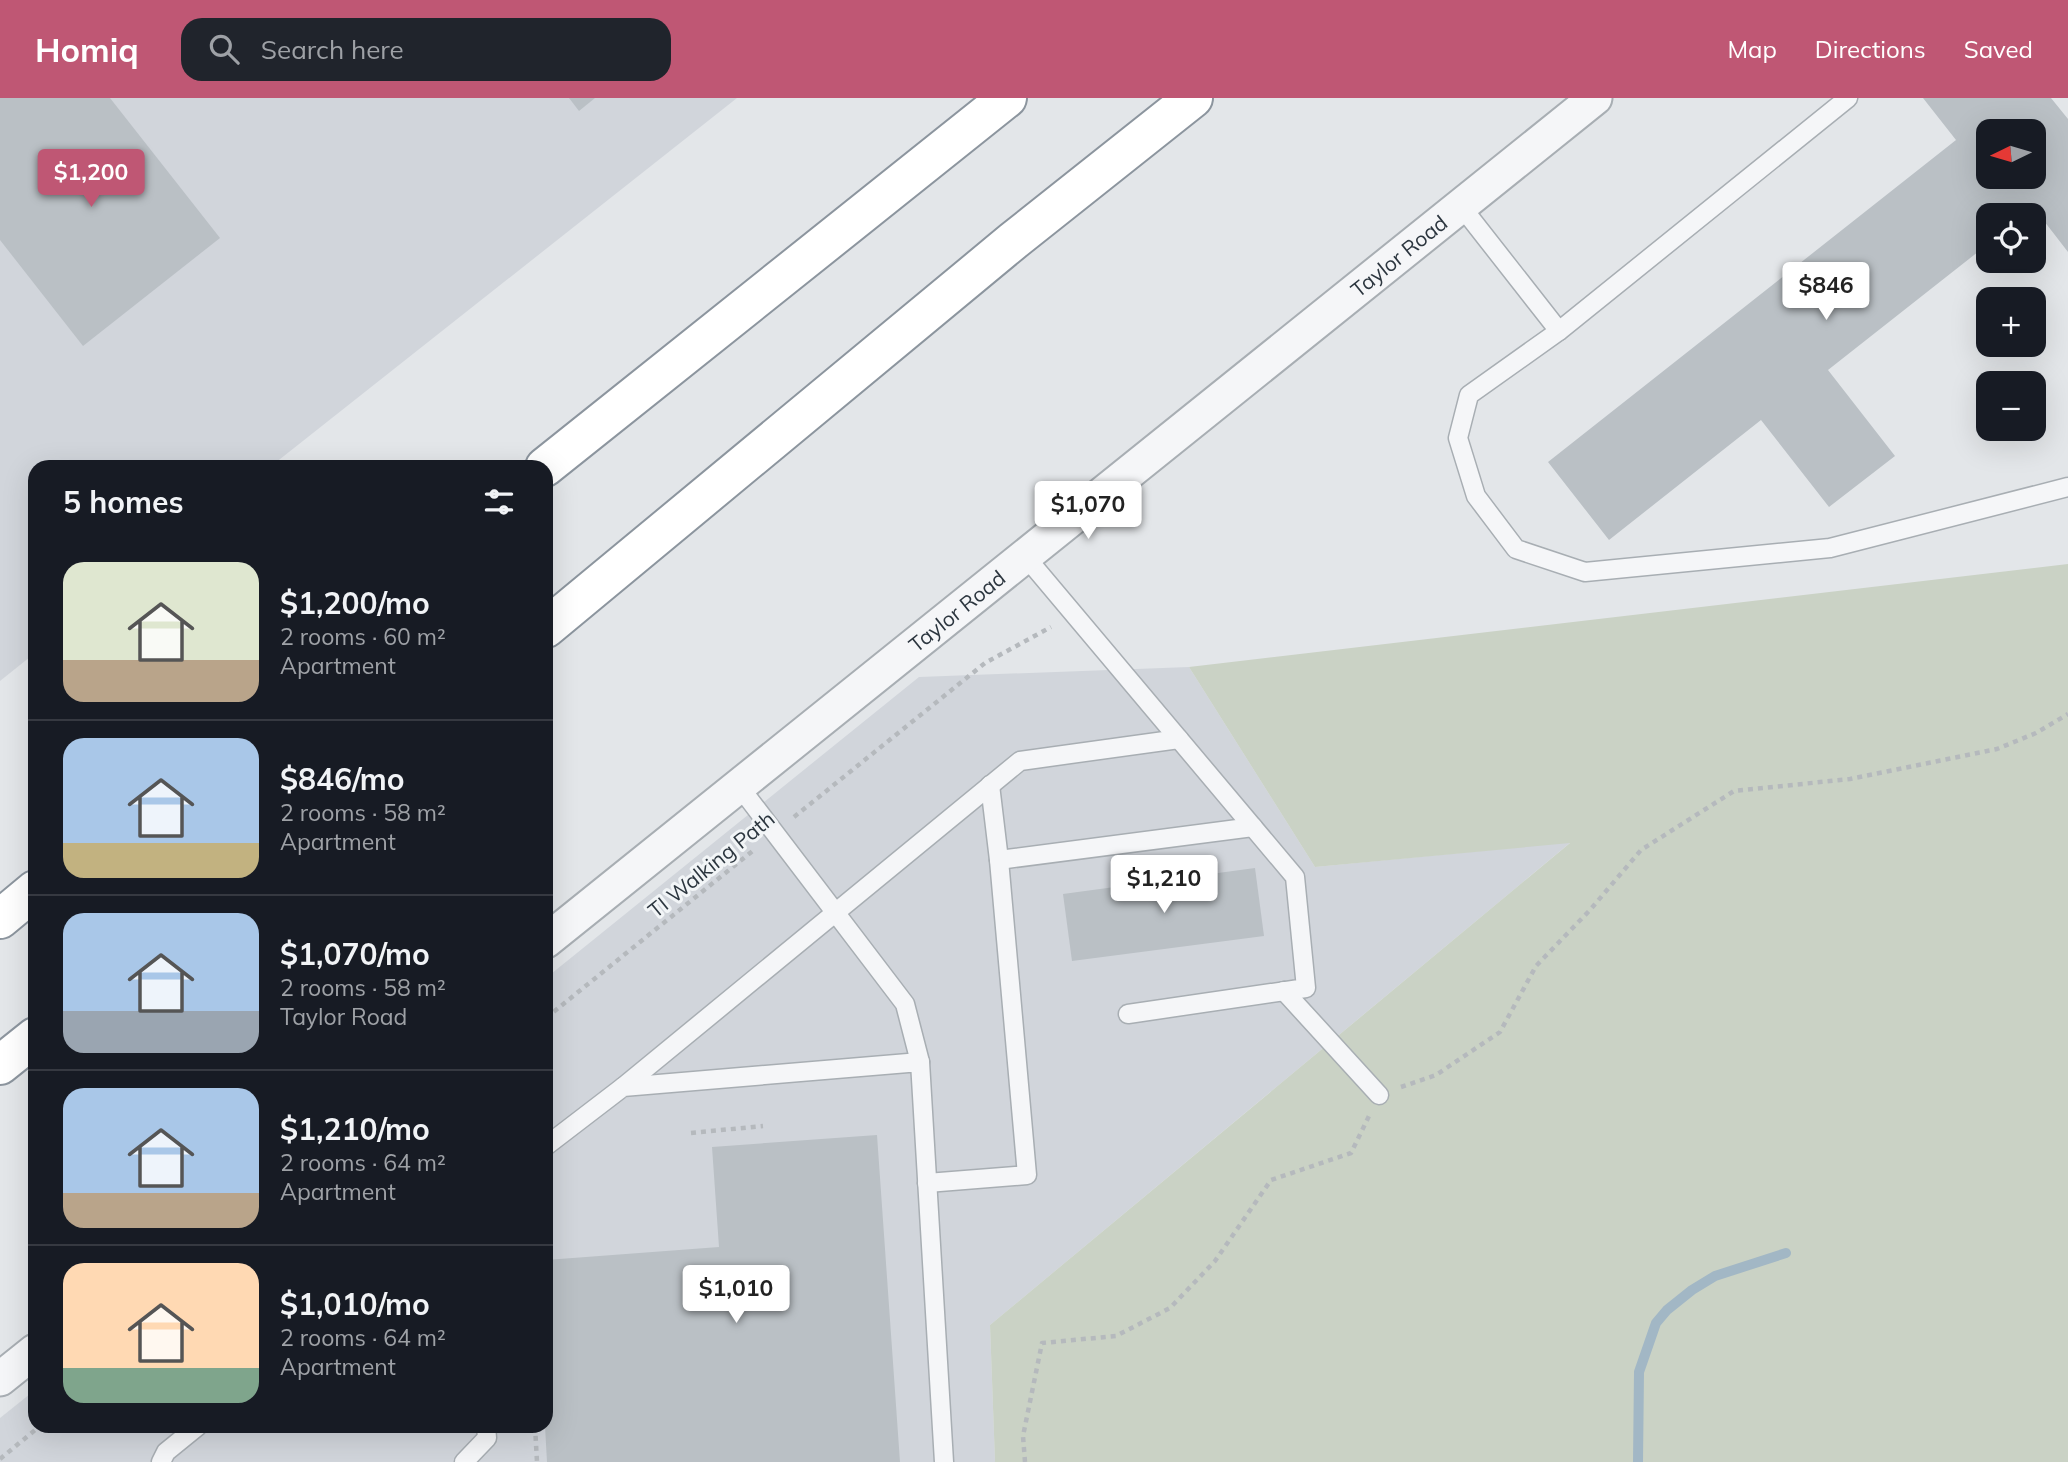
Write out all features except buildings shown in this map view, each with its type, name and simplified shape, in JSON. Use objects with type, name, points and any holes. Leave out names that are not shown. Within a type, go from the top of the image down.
[{"type":"highway","points":[[553,461],[1007,98]]},
{"type":"highway","points":[[553,622],[1013,241],[1193,98]]},
{"type":"highway","points":[[0,919],[28,896]]},
{"type":"highway","points":[[0,1065],[28,1043]]},
{"type":"street","name":"Taylor Road","points":[[553,935],[1595,98]]},
{"type":"street","points":[[0,1379],[28,1357]]},
{"type":"lane","points":[[1847,98],[1559,331],[1469,395],[1458,438],[1476,496],[1516,549],[1585,572],[1830,548],[2068,487]]},
{"type":"lane","points":[[1461,206],[1559,331]]},
{"type":"lane","points":[[1025,556],[1295,877],[1306,988],[1128,1014]]},
{"type":"lane","points":[[553,1141],[623,1087],[1020,761],[1179,739]]},
{"type":"lane","points":[[927,1183],[1027,1175],[990,785]]},
{"type":"lane","points":[[739,786],[905,1004],[920,1062],[944,1462]]},
{"type":"lane","points":[[999,860],[1253,827]]},
{"type":"lane","points":[[1284,992],[1379,1095]]},
{"type":"lane","points":[[623,1087],[920,1062]]},
{"type":"lane","points":[[161,1462],[166,1452],[189,1433]]},
{"type":"lane","points":[[464,1462],[487,1438],[487,1433]]},
{"type":"path","name":"TI Walking Path","points":[[553,1012],[985,663],[1075,615]]},
{"type":"path","points":[[1025,1462],[1023,1436],[1042,1343],[1115,1336],[1170,1308],[1215,1261],[1271,1180],[1351,1153],[1379,1095],[1436,1075],[1500,1032],[1536,966],[1590,910],[1641,850],[1734,791],[1850,779],[1997,750],[2036,733],[2068,714]]},
{"type":"path","points":[[691,1133],[763,1126]]},
{"type":"path","points":[[0,1459],[32,1433]]},
{"type":"path","points":[[535,1433],[537,1462]]},
{"type":"shaded area","points":[[0,98],[737,98],[279,460],[28,460],[28,659],[0,681]]},
{"type":"shaded area","points":[[2068,564],[2068,1462],[995,1462],[990,1325],[1570,843],[1315,867],[1189,667]]},
{"type":"shaded area","points":[[1189,667],[1315,867],[1571,842],[990,1325],[995,1462],[0,1462],[0,1418],[28,1396],[28,1433],[553,1433],[553,972],[919,677]]},
{"type":"waterway","points":[[1638,1462],[1639,1372],[1656,1323],[1667,1310],[1692,1290],[1715,1276],[1786,1253]]}]
